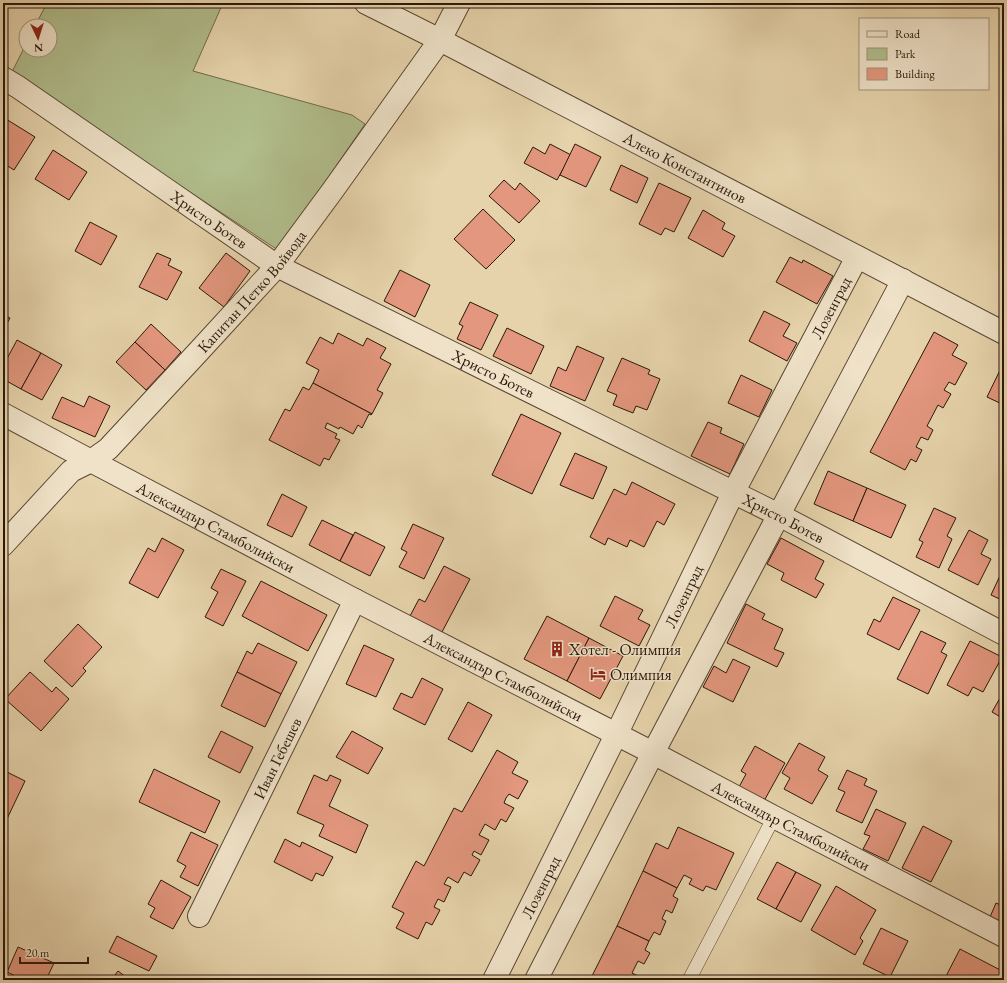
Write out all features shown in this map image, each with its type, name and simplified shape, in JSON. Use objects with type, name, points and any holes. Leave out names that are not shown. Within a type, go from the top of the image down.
[{"type":"street","name":"Алеко Константинов","points":[[366,3],[1004,333]]},
{"type":"street","name":"Капитан Петко Войвода","points":[[3,545],[71,472],[91,462],[108,449],[277,266],[334,190],[440,40],[459,3]]},
{"type":"street","name":"Христо Ботев","points":[[3,78],[277,266],[779,515],[1004,634]]},
{"type":"street","name":"Лозенград","points":[[494,980],[616,735],[733,493],[858,257]]},
{"type":"street","points":[[536,980],[653,753],[903,280]]},
{"type":"street","name":"Александър Стамболийски","points":[[3,414],[91,462],[355,600],[1004,936]]},
{"type":"street","name":"Иван Гебешев","points":[[199,916],[355,600]]},
{"type":"lane","points":[[689,980],[774,817]]},
{"type":"green space","points":[[47,3],[223,3],[193,71],[352,115],[365,124],[278,250],[11,74],[19,58],[58,58],[58,18],[39,18]]},
{"type":"building","points":[[6,119],[35,137],[14,170],[3,163],[3,124]]},
{"type":"building","points":[[550,144],[571,155],[557,180],[524,163],[533,147],[545,154]]},
{"type":"building","points":[[575,144],[601,157],[586,187],[560,175]]},
{"type":"building","points":[[53,150],[87,172],[69,200],[35,179]]},
{"type":"building","points":[[621,165],[648,178],[637,203],[610,190]]},
{"type":"building","points":[[504,180],[515,190],[520,183],[540,201],[519,223],[489,196]]},
{"type":"building","points":[[659,183],[691,198],[674,232],[665,228],[661,235],[639,224]]},
{"type":"building","points":[[483,209],[515,240],[486,269],[454,239]]},
{"type":"building","points":[[703,210],[725,223],[722,229],[735,236],[723,257],[688,238]]},
{"type":"building","points":[[90,222],[117,236],[101,265],[75,251]]},
{"type":"building","points":[[157,253],[171,259],[168,265],[182,272],[167,300],[139,287]]},
{"type":"building","points":[[226,253],[250,271],[224,307],[199,288]]},
{"type":"building","points":[[790,257],[802,263],[803,260],[833,276],[817,304],[776,282]]},
{"type":"building","points":[[400,270],[430,285],[415,317],[384,301]]},
{"type":"building","points":[[470,302],[498,315],[481,350],[457,339],[463,326],[459,324]]},
{"type":"building","points":[[764,311],[790,324],[783,336],[797,343],[787,361],[749,341]]},
{"type":"building","points":[[3,315],[10,318],[3,331]]},
{"type":"building","points":[[151,324],[181,352],[165,370],[135,342]]},
{"type":"building","points":[[507,328],[544,346],[531,374],[493,356]]},
{"type":"building","points":[[934,332],[958,345],[952,355],[967,363],[955,385],[949,382],[944,390],[951,394],[943,408],[938,405],[927,426],[933,430],[928,440],[921,437],[916,447],[922,450],[916,462],[911,459],[905,470],[870,452]]},
{"type":"building","points":[[338,333],[363,346],[367,338],[386,348],[380,358],[391,364],[377,390],[383,393],[372,414],[313,383],[319,370],[306,363],[320,337],[333,344]]},
{"type":"building","points":[[17,340],[41,353],[21,389],[3,379],[3,366]]},
{"type":"building","points":[[135,342],[165,370],[146,390],[116,362]]},
{"type":"building","points":[[577,346],[604,358],[585,401],[550,386],[558,367],[566,371]]},
{"type":"building","points":[[41,353],[62,365],[42,400],[21,389]]},
{"type":"building","points":[[622,358],[650,370],[648,374],[660,379],[647,410],[636,406],[633,413],[613,405],[617,395],[607,391]]},
{"type":"building","points":[[1003,364],[1004,365],[1004,405],[987,397]]},
{"type":"building","points":[[741,375],[772,390],[759,417],[728,403]]},
{"type":"building","points":[[313,383],[372,414],[369,414],[362,428],[358,425],[353,434],[340,427],[339,429],[327,423],[325,428],[337,434],[335,438],[340,440],[329,460],[324,458],[320,466],[269,440],[285,409],[290,411],[303,387],[309,390]]},
{"type":"building","points":[[89,396],[110,406],[95,437],[52,418],[62,397],[84,407]]},
{"type":"building","points":[[521,414],[561,433],[532,494],[492,475]]},
{"type":"building","points":[[708,422],[722,428],[720,433],[744,444],[730,474],[691,456]]},
{"type":"building","points":[[575,453],[607,467],[593,499],[560,485]]},
{"type":"building","points":[[828,471],[867,488],[853,521],[814,504]]},
{"type":"building","points":[[632,482],[675,504],[664,525],[657,521],[644,547],[630,540],[627,547],[608,538],[605,545],[590,537],[614,489],[626,495]]},
{"type":"building","points":[[867,488],[906,505],[891,538],[853,521]]},
{"type":"building","points":[[282,494],[307,507],[292,537],[267,525]]},
{"type":"building","points":[[934,508],[956,518],[947,536],[952,539],[939,568],[916,557],[923,542],[919,540]]},
{"type":"building","points":[[322,520],[353,535],[340,561],[309,545]]},
{"type":"building","points":[[413,524],[444,538],[424,579],[399,567],[407,552],[401,549]]},
{"type":"building","points":[[969,530],[988,540],[981,554],[991,559],[978,585],[948,570]]},
{"type":"building","points":[[355,532],[385,547],[370,576],[340,561]]},
{"type":"building","points":[[162,538],[184,550],[158,598],[129,583],[148,548],[155,552]]},
{"type":"building","points":[[781,538],[824,561],[815,579],[824,584],[816,598],[781,580],[784,573],[767,564]]},
{"type":"building","points":[[444,566],[470,579],[442,632],[410,616],[419,599],[425,602]]},
{"type":"building","points":[[1004,567],[1004,601],[991,595]]},
{"type":"building","points":[[221,569],[246,581],[223,626],[205,617],[218,592],[211,588]]},
{"type":"building","points":[[261,581],[327,615],[308,651],[242,616]]},
{"type":"building","points":[[615,596],[643,610],[638,619],[650,625],[639,646],[600,626]]},
{"type":"building","points":[[893,597],[920,610],[899,650],[867,634],[874,619],[880,622]]},
{"type":"building","points":[[746,604],[765,614],[762,619],[783,629],[774,649],[784,653],[777,667],[727,643]]},
{"type":"building","name":"Хотел - Олимпия","points":[[547,616],[589,638],[567,681],[524,659]]},
{"type":"building","points":[[78,624],[102,647],[83,668],[86,671],[72,687],[44,661]]},
{"type":"building","points":[[921,631],[946,643],[941,652],[947,655],[928,694],[897,679]]},
{"type":"building","points":[[589,638],[623,656],[600,699],[567,681]]},
{"type":"building","points":[[970,641],[1002,657],[983,692],[973,687],[968,696],[947,685]]},
{"type":"building","points":[[258,643],[297,662],[281,694],[237,672],[247,651],[252,654]]},
{"type":"building","points":[[364,645],[394,659],[376,697],[346,684]]},
{"type":"building","points":[[733,659],[750,667],[733,702],[703,687],[714,666],[726,673]]},
{"type":"building","points":[[30,672],[52,692],[56,687],[69,699],[41,731],[5,699]]},
{"type":"building","points":[[237,672],[281,694],[265,727],[221,706]]},
{"type":"building","points":[[422,678],[443,689],[425,725],[393,709],[401,693],[412,698]]},
{"type":"building","points":[[1004,691],[1004,719],[992,712]]},
{"type":"building","points":[[468,702],[492,715],[472,752],[448,739]]},
{"type":"building","points":[[221,731],[253,747],[240,773],[208,757]]},
{"type":"building","points":[[352,731],[383,748],[368,774],[336,757]]},
{"type":"building","points":[[799,743],[825,757],[818,770],[828,776],[812,804],[784,789],[790,778],[782,773]]},
{"type":"building","points":[[755,746],[785,763],[764,801],[739,787],[746,774],[741,771]]},
{"type":"building","points":[[497,750],[518,762],[512,773],[528,781],[518,799],[509,794],[506,798],[504,803],[514,808],[506,822],[501,819],[495,830],[485,824],[479,835],[489,840],[481,855],[474,851],[472,855],[480,860],[471,876],[464,872],[458,883],[448,877],[444,884],[451,887],[444,902],[438,899],[434,907],[440,910],[432,925],[426,922],[418,939],[396,928],[404,913],[392,907],[416,861],[424,866],[454,808],[462,812]]},
{"type":"building","points":[[154,769],[220,801],[205,833],[139,802]]},
{"type":"building","points":[[847,770],[867,779],[864,785],[877,791],[862,823],[836,811],[845,792],[838,789]]},
{"type":"building","points":[[7,772],[25,781],[6,821],[3,819],[3,780]]},
{"type":"building","points":[[314,775],[327,781],[330,775],[341,780],[329,806],[368,825],[356,853],[319,836],[324,825],[297,813]]},
{"type":"building","points":[[876,809],[906,823],[888,861],[863,849],[870,836],[864,834]]},
{"type":"building","points":[[923,826],[952,841],[931,882],[902,868]]},
{"type":"building","points":[[678,827],[734,853],[716,890],[706,886],[703,891],[689,884],[692,879],[684,875],[677,888],[643,871],[656,843],[668,849]]},
{"type":"building","points":[[191,832],[218,845],[198,886],[180,877],[186,866],[177,861]]},
{"type":"building","points":[[285,839],[300,847],[302,842],[333,857],[323,876],[316,873],[312,881],[274,862]]},
{"type":"building","points":[[777,862],[796,872],[776,909],[757,899]]},
{"type":"building","points":[[643,871],[677,888],[673,896],[678,899],[672,913],[666,910],[662,919],[666,921],[660,935],[654,932],[649,941],[617,926]]},
{"type":"building","points":[[796,872],[821,885],[801,922],[776,909]]},
{"type":"building","points":[[161,880],[191,897],[173,929],[150,917],[155,908],[148,904]]},
{"type":"building","points":[[836,886],[876,910],[860,938],[863,941],[855,955],[811,930]]},
{"type":"building","points":[[996,903],[1003,906],[1004,903],[1004,923],[990,917]]},
{"type":"building","points":[[617,926],[649,941],[645,950],[650,953],[644,964],[638,961],[632,973],[638,976],[636,980],[590,980]]},
{"type":"building","points":[[881,928],[908,941],[890,977],[863,964]]},
{"type":"building","points":[[117,936],[157,956],[149,971],[109,952]]},
{"type":"building","points":[[18,947],[54,963],[46,980],[24,980],[7,972]]},
{"type":"building","points":[[960,949],[1004,972],[1003,980],[944,980]]},
{"type":"building","points":[[118,971],[130,980],[111,980]]},
{"type":"place","name":"Хотел - Олимпия","points":[[557,649]]},
{"type":"place","name":"Олимпия","points":[[598,674]]}]
